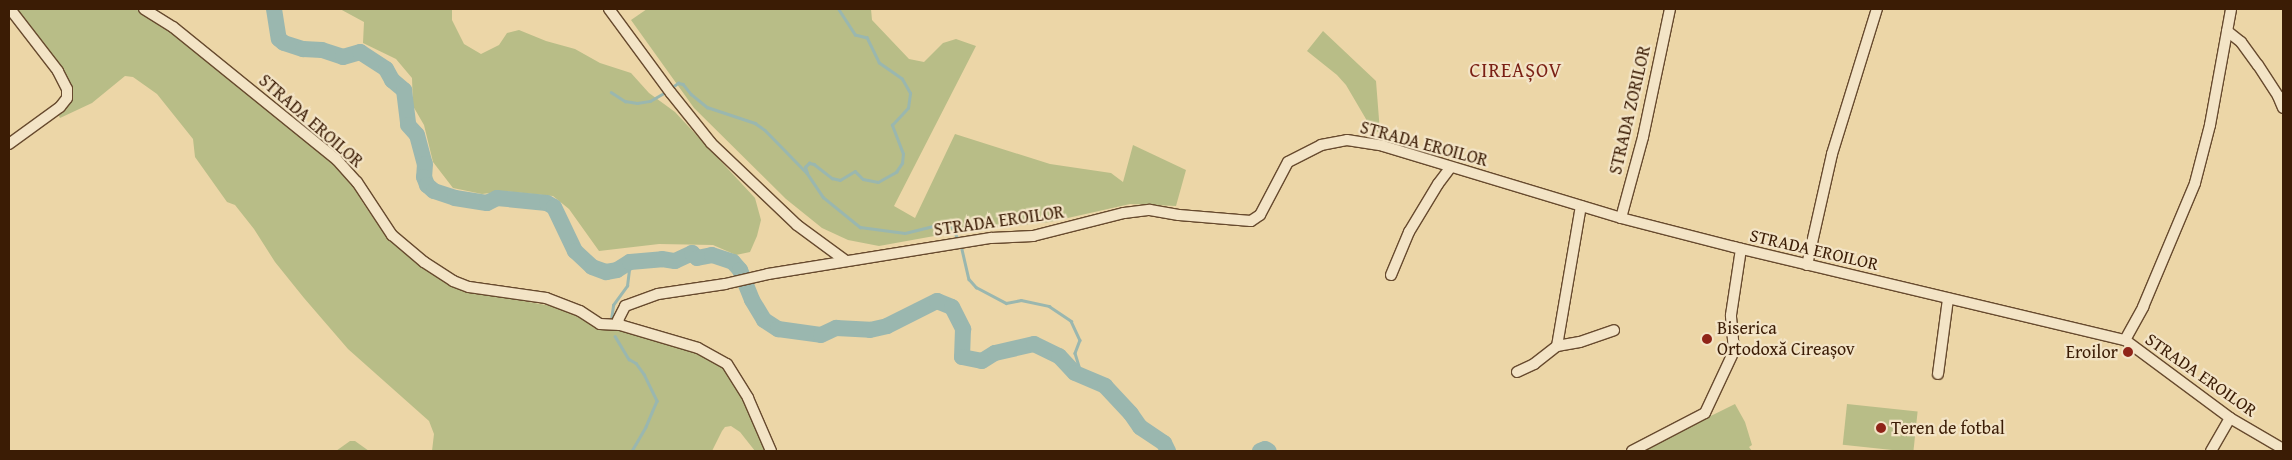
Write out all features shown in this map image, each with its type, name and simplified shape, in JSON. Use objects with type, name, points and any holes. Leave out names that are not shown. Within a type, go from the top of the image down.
[{"type":"street","points":[[9,144],[60,107],[65,102],[67,94],[66,84],[58,71],[10,9]]},
{"type":"street","name":"STRADA EROILOR","points":[[144,9],[173,27],[337,160],[357,182],[392,235],[424,262],[453,282],[469,288],[546,298],[580,311],[600,324],[620,326],[618,320],[626,306],[658,294],[740,282],[768,274],[991,238],[1033,236],[1124,213],[1150,210],[1225,221],[1251,221],[1260,215],[1288,162],[1320,145],[1347,140],[1383,146],[1621,218],[1741,249],[2125,340],[2230,418],[2283,450]]},
{"type":"street","points":[[609,9],[671,93],[711,143],[796,225],[846,261]]},
{"type":"street","name":"STRADA ZORILOR","points":[[1621,218],[1643,137],[1670,9]]},
{"type":"street","points":[[1807,265],[1832,154],[1877,9]]},
{"type":"street","points":[[2125,340],[2143,307],[2195,183],[2210,125],[2231,9]]},
{"type":"street","points":[[2227,32],[2241,42],[2258,65],[2278,96],[2283,108]]},
{"type":"street","points":[[1391,275],[1409,232],[1438,184],[1451,167]]},
{"type":"street","points":[[1557,346],[1581,206]]},
{"type":"street","points":[[1632,451],[1705,413],[1734,351],[1731,315],[1741,249]]},
{"type":"street","points":[[1938,374],[1948,299]]},
{"type":"street","points":[[620,326],[698,348],[727,364],[748,398],[770,451]]},
{"type":"street","points":[[1517,372],[1534,364],[1557,346],[1580,342],[1614,330]]},
{"type":"street","points":[[2211,451],[2230,418]]},
{"type":"green space","points":[[15,9],[139,9],[181,37],[348,176],[363,203],[386,236],[399,247],[472,292],[557,307],[603,329],[618,328],[705,356],[722,367],[734,382],[746,403],[757,434],[766,451],[755,451],[740,432],[731,426],[725,427],[712,451],[432,451],[434,434],[429,421],[348,349],[304,298],[275,262],[254,229],[235,205],[227,202],[195,157],[193,139],[157,94],[133,77],[125,76],[92,103],[60,118],[58,114],[70,98]]},
{"type":"green space","points":[[340,9],[452,9],[452,20],[464,44],[481,54],[499,45],[507,33],[519,30],[546,41],[575,49],[600,63],[631,73],[649,93],[675,112],[755,198],[761,220],[750,252],[736,255],[713,245],[659,244],[599,251],[569,209],[553,196],[504,191],[482,194],[453,188],[433,162],[424,125],[413,106],[412,78],[396,59],[363,43],[364,22]]},
{"type":"green space","points":[[647,9],[871,9],[872,20],[909,59],[924,62],[943,43],[956,39],[976,46],[894,206],[915,218],[955,134],[1050,164],[1111,173],[1123,182],[1133,145],[1186,170],[1176,206],[1130,204],[1050,222],[951,233],[879,246],[848,240],[822,228],[786,199],[694,108],[631,20]]},
{"type":"green space","points":[[1323,31],[1376,81],[1380,132],[1373,131],[1346,85],[1337,75],[1307,51]]},
{"type":"green space","points":[[1735,404],[1745,422],[1752,445],[1749,447],[1752,451],[1640,451]]},
{"type":"green space","name":"Teren de fotbal","points":[[1847,404],[1918,411],[1913,451],[1843,445]]},
{"type":"green space","points":[[350,441],[355,441],[369,451],[336,451]]},
{"type":"waterway","points":[[274,9],[279,39],[284,43],[303,49],[322,50],[343,57],[360,52],[386,69],[392,80],[404,90],[408,125],[417,135],[425,164],[424,177],[427,185],[434,191],[455,198],[487,203],[497,198],[547,203],[554,207],[575,251],[592,267],[606,272],[617,270],[630,262],[662,259],[675,261],[692,253],[697,258],[712,255],[733,262],[740,270],[752,300],[764,320],[778,329],[821,335],[836,328],[870,330],[887,326],[937,301],[952,307],[963,329],[962,357],[982,361],[995,353],[1034,344],[1059,356],[1075,373],[1105,386],[1131,414],[1140,427],[1164,443],[1168,451]]},
{"type":"waterway","points":[[807,173],[805,167],[809,163],[814,164],[832,178],[840,180],[855,171],[863,179],[878,182],[896,172],[902,163],[903,154],[892,125],[908,108],[910,93],[902,79],[879,63],[867,38],[855,35],[838,9]]},
{"type":"waterway","points":[[671,88],[678,83],[683,84],[691,94],[707,107],[755,123],[765,130],[807,173],[823,197],[860,227],[905,233],[945,223],[951,224],[958,239]]},
{"type":"waterway","points":[[611,92],[625,101],[637,103],[650,101],[667,91]]},
{"type":"waterway","points":[[961,245],[969,279],[976,287],[1006,303],[1021,300],[1049,306],[1071,321],[1080,340],[1075,353],[1082,376]]},
{"type":"waterway","points":[[611,320],[613,305],[627,286],[630,262]]},
{"type":"waterway","points":[[615,336],[629,359],[636,363],[644,374],[657,401],[646,427],[632,451]]},
{"type":"waterway","points":[[1260,451],[1265,449],[1269,451]]},
{"type":"place","name":"Biserica Ortodoxă Cireașov","points":[[1707,339]]},
{"type":"place","name":"Eroilor","points":[[2128,352]]},
{"type":"place","name":"Teren de fotbal","points":[[1881,428]]},
{"type":"district","name":"CIREAȘOV","points":[[1516,69]]}]
